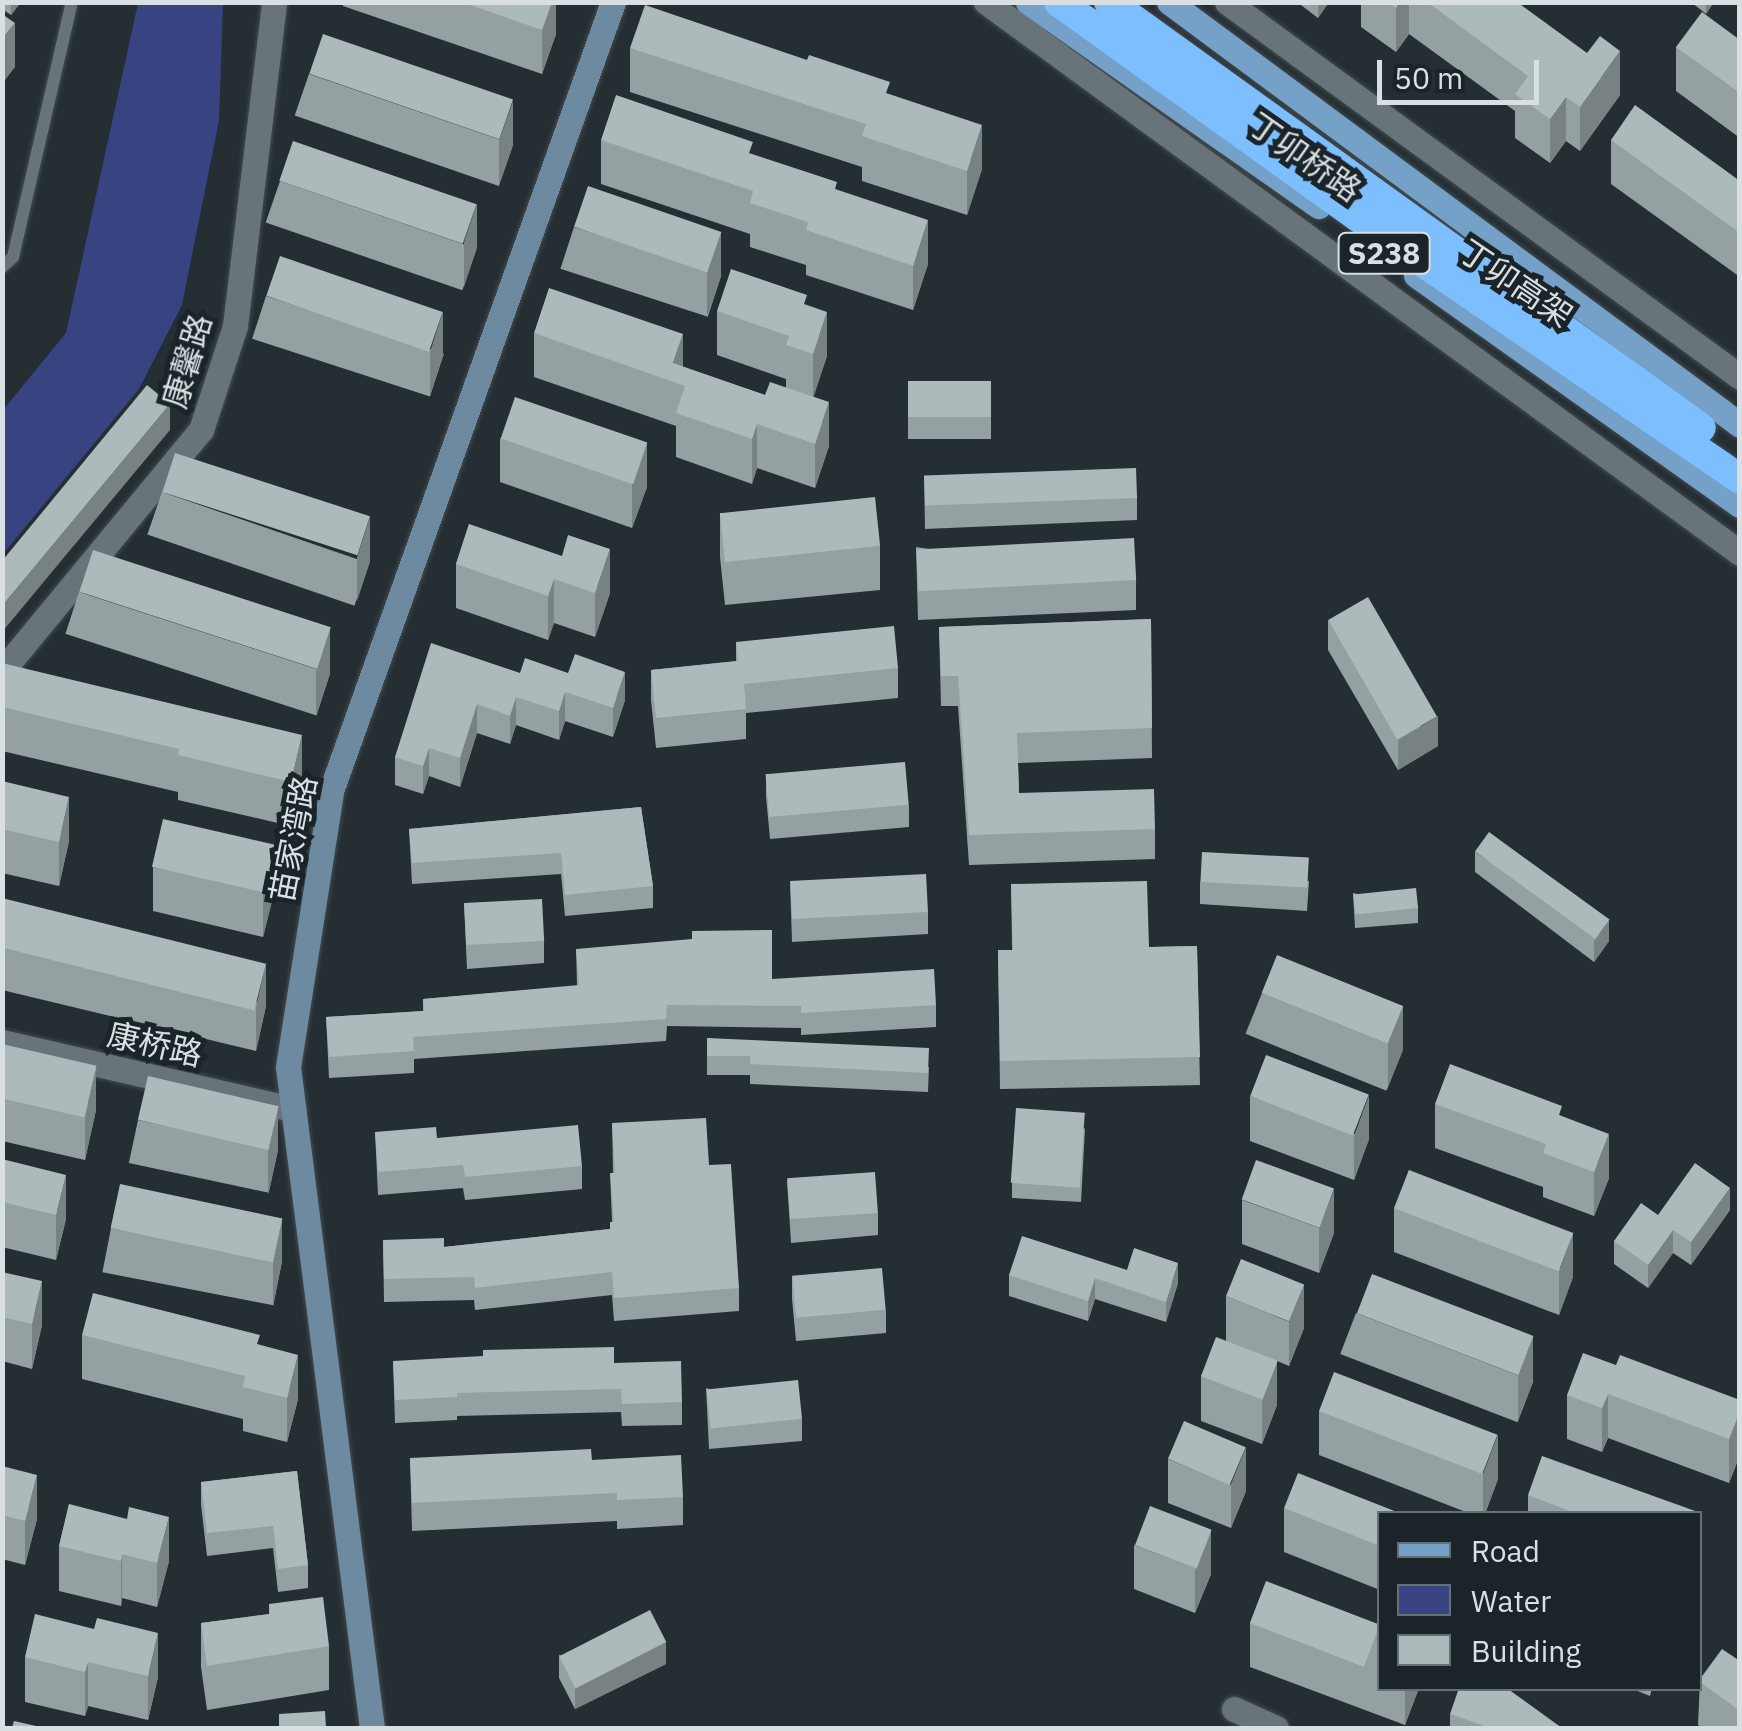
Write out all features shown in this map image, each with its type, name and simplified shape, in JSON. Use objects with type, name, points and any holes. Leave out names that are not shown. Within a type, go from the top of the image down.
[{"type":"highway","name":"丁卯高架","points":[[1059,2],[1372,227],[1740,479]]},
{"type":"highway","name":"丁卯高架","points":[[1109,2],[1740,456]]},
{"type":"main road","name":"丁卯桥路","points":[[1028,2],[1740,505]]},
{"type":"main road","name":"丁卯桥路","points":[[1168,2],[1740,425]]},
{"type":"street","name":"康馨路","points":[[2,671],[200,430],[234,326],[274,2]]},
{"type":"street","name":"苗家湾路","points":[[372,1728],[288,1067],[331,790],[613,2]]},
{"type":"street","points":[[986,2],[1740,553]]},
{"type":"street","points":[[1227,2],[1740,377]]},
{"type":"street","name":"康桥路","points":[[2,1042],[293,1109]]},
{"type":"street","points":[[1234,1708],[1276,1728]]},
{"type":"lane","points":[[2,267],[12,258],[72,2]]},
{"type":"water","points":[[138,3],[223,3],[219,121],[182,305],[139,389],[3,554],[3,410],[66,333]]},
{"type":"building","points":[[462,2],[552,2],[542,30]]},
{"type":"building","points":[[1427,2],[1517,2],[1587,53],[1600,36],[1620,51],[1580,107],[1566,97],[1550,119],[1515,94],[1528,76]]},
{"type":"building","points":[[645,5],[807,60],[809,55],[890,82],[886,93],[982,125],[967,171],[862,136],[866,124],[630,48]]},
{"type":"building","points":[[1702,12],[1740,40],[1740,93],[1676,47]]},
{"type":"building","points":[[2,14],[15,23],[2,39]]},
{"type":"building","points":[[323,34],[513,99],[499,139],[309,74]]},
{"type":"building","points":[[616,95],[753,142],[749,153],[837,182],[835,189],[928,220],[913,266],[806,230],[808,222],[750,203],[753,191],[601,140]]},
{"type":"building","points":[[1635,105],[1740,181],[1740,233],[1611,140]]},
{"type":"building","points":[[293,141],[476,204],[463,244],[279,181]]},
{"type":"building","points":[[588,186],[721,232],[707,273],[574,227]]},
{"type":"building","points":[[280,256],[443,312],[429,352],[266,296]]},
{"type":"building","points":[[731,269],[807,295],[804,304],[827,312],[813,354],[786,345],[789,336],[717,311]]},
{"type":"building","points":[[549,288],[683,334],[673,363],[765,395],[770,382],[829,402],[815,444],[757,424],[752,439],[676,413],[685,386],[534,333]]},
{"type":"building","points":[[908,381],[991,381],[991,417],[908,417]]},
{"type":"building","points":[[147,385],[170,404],[2,606],[2,561]]},
{"type":"building","points":[[515,397],[647,443],[633,484],[501,439]]},
{"type":"building","points":[[175,453],[370,516],[357,555],[162,492]]},
{"type":"building","points":[[1136,468],[1137,498],[925,505],[924,475]]},
{"type":"building","points":[[875,497],[880,546],[725,562],[720,513]]},
{"type":"building","points":[[469,524],[562,556],[568,535],[610,549],[595,593],[554,579],[548,596],[456,564]]},
{"type":"building","points":[[1134,538],[1136,580],[918,591],[916,549]]},
{"type":"building","points":[[93,550],[331,627],[317,669],[79,592]]},
{"type":"building","points":[[1368,597],[1437,717],[1397,740],[1328,620]]},
{"type":"building","points":[[1151,619],[1152,728],[1017,733],[1019,793],[1154,789],[1155,829],[969,835],[958,676],[941,676],[939,627]]},
{"type":"building","points":[[894,626],[898,668],[744,684],[746,709],[656,718],[651,670],[738,661],[736,642]]},
{"type":"building","points":[[431,643],[520,673],[525,658],[568,673],[575,654],[625,672],[613,708],[565,692],[559,711],[516,697],[510,716],[477,704],[460,758],[429,748],[423,766],[395,757]]},
{"type":"building","points":[[2,663],[302,735],[291,782],[178,755],[179,749],[2,707]]},
{"type":"building","points":[[905,762],[909,805],[769,817],[766,774]]},
{"type":"building","points":[[2,781],[69,797],[59,842],[2,829]]},
{"type":"building","points":[[641,807],[653,886],[565,895],[561,853],[412,863],[409,829]]},
{"type":"building","points":[[163,819],[275,845],[264,893],[152,867]]},
{"type":"building","points":[[1489,832],[1610,920],[1595,939],[1475,851]]},
{"type":"building","points":[[1202,852],[1309,858],[1307,888],[1200,882]]},
{"type":"building","points":[[926,874],[928,912],[792,919],[790,881]]},
{"type":"building","points":[[1147,881],[1149,947],[1197,946],[1200,1057],[1000,1061],[998,950],[1013,950],[1011,884]]},
{"type":"building","points":[[1416,888],[1418,908],[1355,914],[1353,895]]},
{"type":"building","points":[[2,898],[266,964],[254,1010],[2,947]]},
{"type":"building","points":[[542,899],[544,941],[466,945],[464,903]]},
{"type":"building","points":[[772,930],[772,979],[934,969],[936,1005],[801,1013],[801,1006],[667,1005],[666,1019],[413,1037],[414,1051],[329,1057],[326,1017],[424,1011],[423,999],[579,985],[576,949],[692,939],[692,931]]},
{"type":"building","points":[[1277,955],[1403,1006],[1388,1044],[1262,993]]},
{"type":"building","points":[[707,1038],[929,1048],[928,1073],[750,1064],[750,1056],[707,1056]]},
{"type":"building","points":[[2,1044],[97,1066],[85,1117],[2,1098]]},
{"type":"building","points":[[1266,1055],[1369,1094],[1353,1135],[1250,1096]]},
{"type":"building","points":[[1450,1064],[1562,1106],[1559,1115],[1609,1134],[1594,1172],[1543,1153],[1546,1144],[1435,1104]]},
{"type":"building","points":[[148,1076],[279,1106],[268,1150],[138,1120]]},
{"type":"building","points":[[1016,1108],[1085,1113],[1080,1188],[1011,1183]]},
{"type":"building","points":[[706,1118],[709,1165],[731,1164],[739,1288],[614,1298],[612,1272],[475,1288],[474,1277],[384,1279],[383,1240],[444,1238],[444,1247],[610,1229],[610,1222],[614,1222],[610,1173],[615,1173],[612,1123]]},
{"type":"building","points":[[578,1125],[582,1166],[465,1177],[463,1165],[378,1172],[375,1132],[436,1127],[437,1138]]},
{"type":"building","points":[[2,1159],[66,1175],[56,1215],[2,1202]]},
{"type":"building","points":[[1256,1160],[1334,1188],[1320,1228],[1242,1199]]},
{"type":"building","points":[[1695,1163],[1730,1188],[1691,1242],[1673,1230],[1648,1265],[1614,1241],[1641,1203],[1658,1215]]},
{"type":"building","points":[[1409,1170],[1573,1233],[1559,1271],[1394,1208]]},
{"type":"building","points":[[875,1172],[878,1213],[790,1219],[787,1178]]},
{"type":"building","points":[[120,1184],[282,1219],[273,1263],[111,1228]]},
{"type":"building","points":[[1022,1236],[1127,1270],[1134,1248],[1178,1263],[1166,1302],[1095,1278],[1088,1301],[1009,1275]]},
{"type":"building","points":[[1241,1259],[1304,1284],[1289,1322],[1226,1296]]},
{"type":"building","points":[[882,1268],[886,1310],[796,1318],[792,1276]]},
{"type":"building","points":[[2,1272],[42,1281],[32,1324],[2,1317]]},
{"type":"building","points":[[1372,1274],[1534,1336],[1518,1375],[1357,1313]]},
{"type":"building","points":[[93,1293],[260,1335],[257,1344],[298,1355],[287,1398],[243,1387],[245,1376],[82,1335]]},
{"type":"building","points":[[1216,1337],[1278,1361],[1263,1400],[1201,1376]]},
{"type":"building","points":[[614,1347],[614,1363],[681,1361],[682,1402],[622,1404],[621,1389],[457,1393],[457,1397],[395,1400],[393,1361],[483,1356],[483,1350]]},
{"type":"building","points":[[1583,1353],[1616,1365],[1620,1355],[1740,1400],[1729,1439],[1608,1394],[1602,1408],[1567,1395]]},
{"type":"building","points":[[1334,1372],[1497,1435],[1482,1474],[1319,1411]]},
{"type":"building","points":[[798,1380],[802,1419],[711,1428],[707,1390]]},
{"type":"building","points":[[1184,1421],[1246,1447],[1230,1485],[1168,1459]]},
{"type":"building","points":[[591,1449],[592,1460],[681,1455],[683,1497],[617,1500],[617,1493],[412,1503],[410,1458]]},
{"type":"building","points":[[1542,1456],[1695,1511],[1570,1511],[1528,1495]]},
{"type":"building","points":[[2,1466],[37,1475],[25,1521],[2,1515]]},
{"type":"building","points":[[297,1471],[308,1565],[278,1569],[273,1526],[207,1533],[201,1482]]},
{"type":"building","points":[[1298,1473],[1394,1511],[1377,1511],[1377,1545],[1284,1508]]},
{"type":"building","points":[[69,1504],[127,1519],[129,1507],[169,1517],[157,1563],[122,1554],[121,1561],[59,1546]]},
{"type":"building","points":[[1150,1506],[1212,1530],[1197,1569],[1135,1545]]},
{"type":"building","points":[[1266,1581],[1377,1624],[1364,1667],[1250,1623]]},
{"type":"building","points":[[323,1597],[329,1646],[207,1666],[201,1623],[270,1614],[269,1604]]},
{"type":"building","points":[[650,1610],[666,1642],[575,1688],[559,1656]]},
{"type":"building","points":[[35,1614],[94,1629],[97,1618],[158,1633],[148,1676],[88,1662],[85,1672],[25,1657]]},
{"type":"building","points":[[1722,1649],[1740,1661],[1740,1711],[1702,1683],[1702,1676]]},
{"type":"building","points":[[1458,1691],[1511,1691],[1562,1728],[1490,1728],[1450,1714]]},
{"type":"building","points":[[325,1711],[326,1728],[279,1728],[279,1714]]},
{"type":"building","points":[[14,1721],[45,1728],[12,1728]]}]
